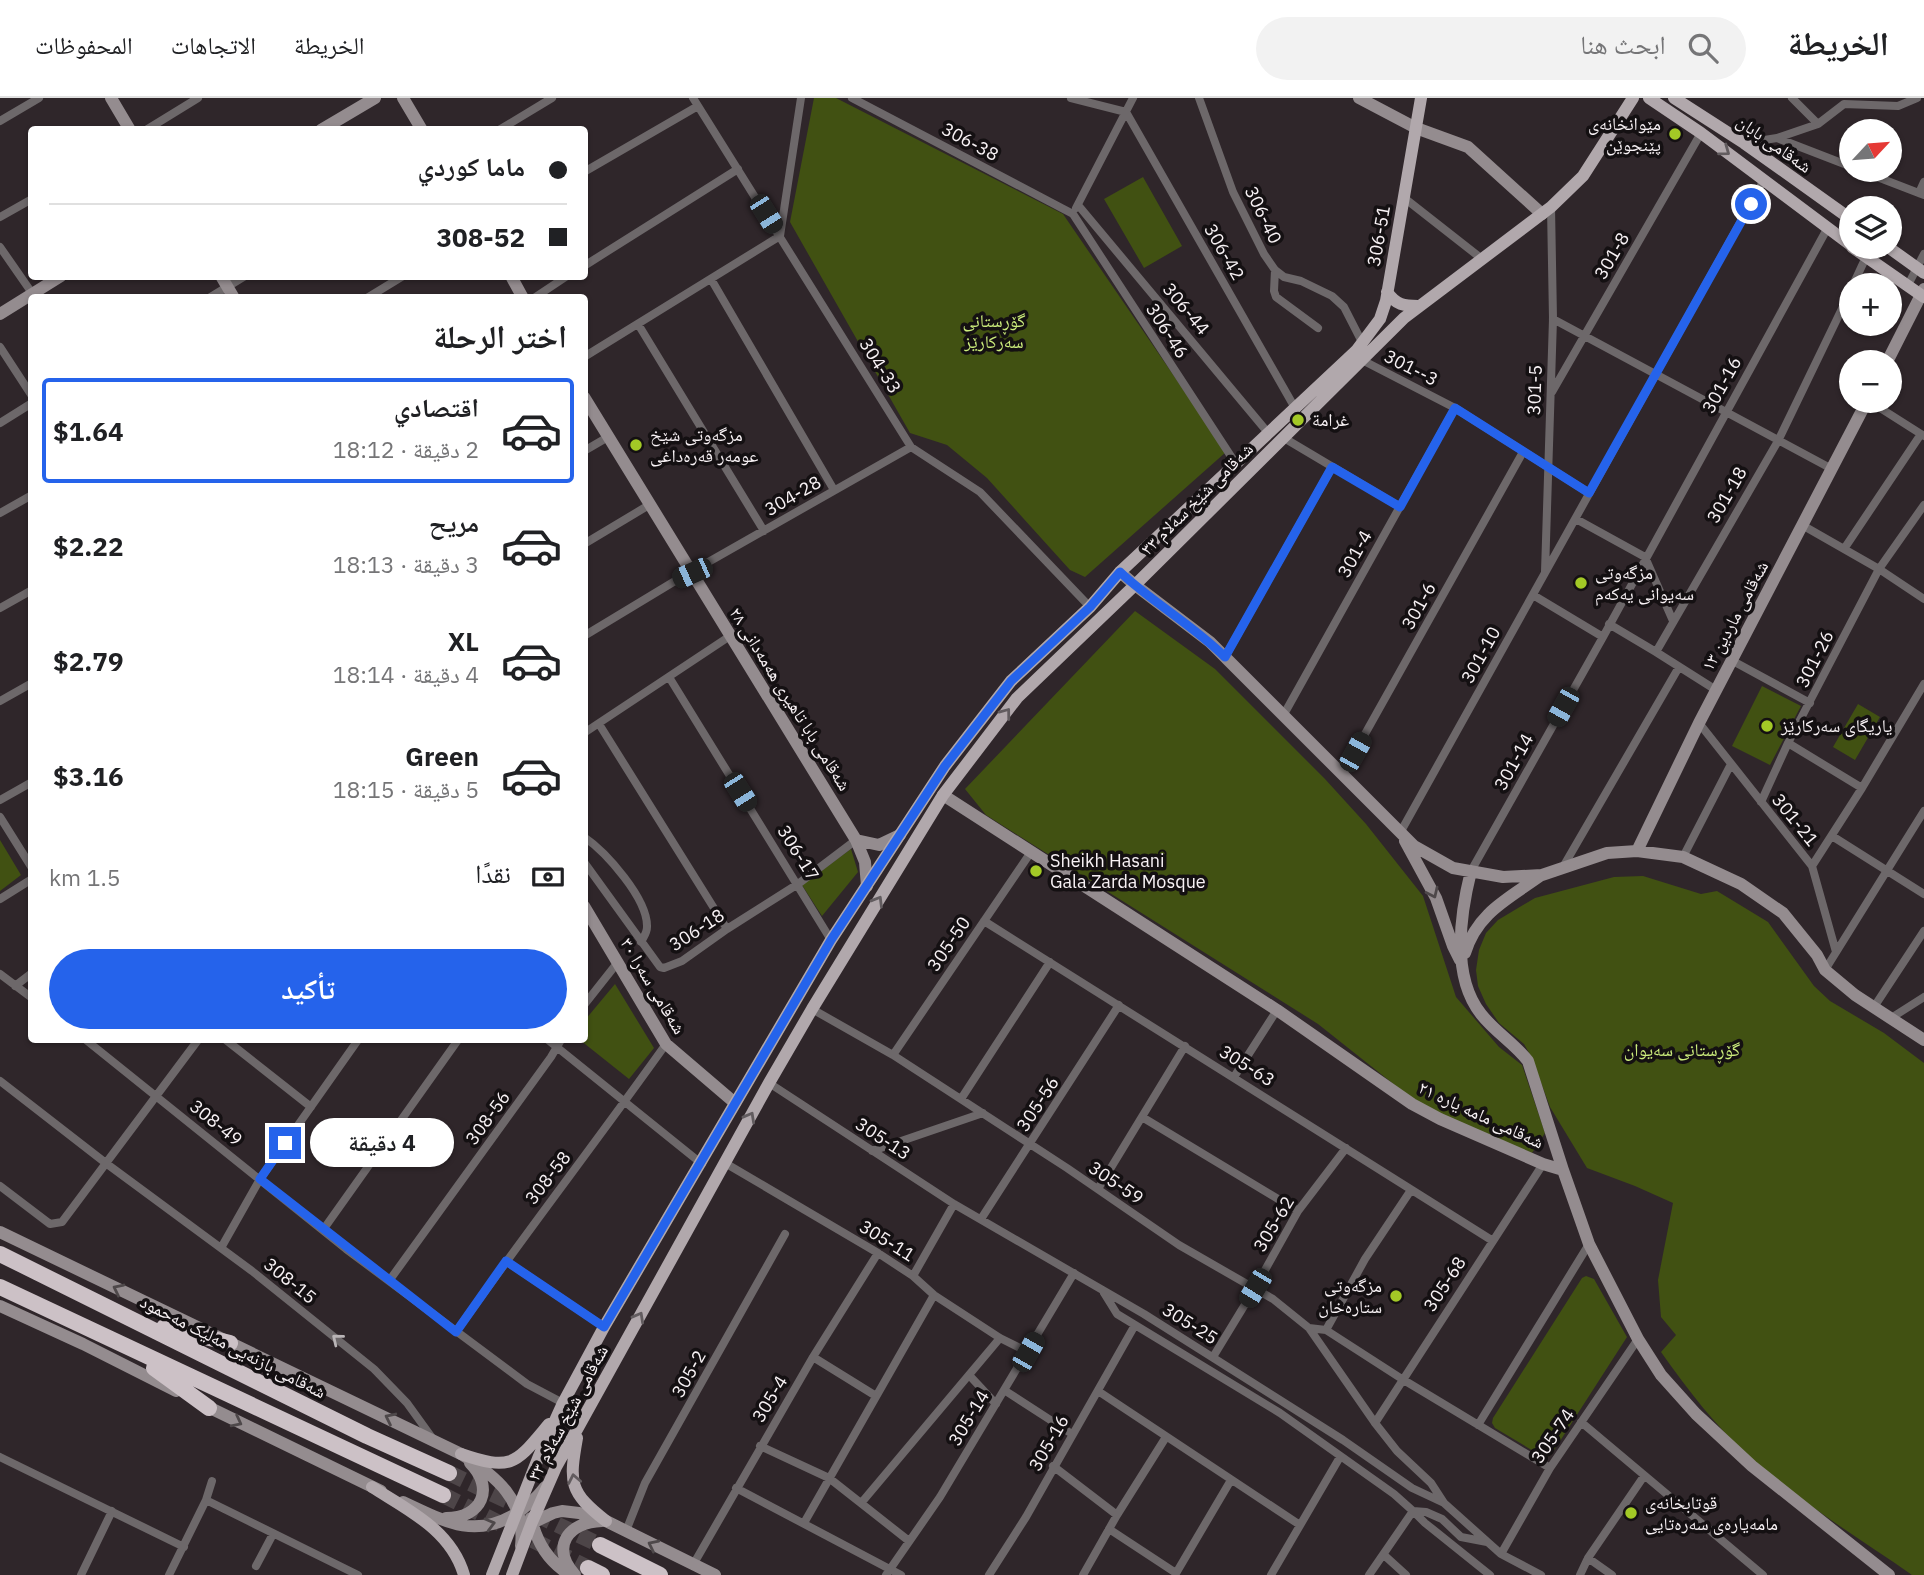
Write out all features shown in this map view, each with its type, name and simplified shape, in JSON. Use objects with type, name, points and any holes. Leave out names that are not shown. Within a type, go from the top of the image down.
[{"type":"highway","points":[[0,1242],[36,1270]]},
{"type":"highway","name":"شەقامی بازنەیی مەلیک مەحمود","points":[[0,1254],[449,1474]]},
{"type":"highway","points":[[0,1287],[443,1495]]},
{"type":"highway","points":[[136,1321],[230,1343]]},
{"type":"highway","points":[[127,1348],[209,1408]]},
{"type":"highway","points":[[600,1545],[660,1575]]},
{"type":"main road","name":"306-51","points":[[1363,344],[1380,319],[1387,292],[1421,98]]},
{"type":"main road","name":"شەقامی شێخ سەلام ٣٣","points":[[492,1575],[539,1456],[604,1327],[823,954],[945,766],[1011,681],[1090,607],[1120,572],[1295,408],[1360,359],[1418,306],[1547,211],[1583,176],[1633,98]]},
{"type":"main road","points":[[1649,98],[1701,133],[1839,238]]},
{"type":"main road","name":"شەقامی بابان","points":[[1674,98],[1744,143],[1839,211]]},
{"type":"main road","points":[[1902,257],[1921,270]]},
{"type":"main road","points":[[1869,259],[1923,293]]},
{"type":"main road","points":[[1387,292],[1393,301],[1403,306],[1418,306]]},
{"type":"main road","name":"شەقامی شێخ سەلام ٣٣","points":[[515,1569],[527,1526],[556,1467],[724,1163],[812,1009],[943,795],[1017,698],[1284,438],[1363,344]]},
{"type":"main road","points":[[835,935],[844,939],[855,939]]},
{"type":"main road","points":[[823,954],[834,956],[838,966]]},
{"type":"main road","points":[[461,1454],[496,1464],[513,1461],[524,1453],[561,1408]]},
{"type":"main road","points":[[580,1424],[572,1481],[582,1500],[606,1521]]},
{"type":"main road","points":[[372,1487],[439,1533],[456,1556],[464,1575]]},
{"type":"street","points":[[0,121],[39,98]]},
{"type":"street","points":[[111,98],[128,126]]},
{"type":"street","points":[[152,126],[198,98]]},
{"type":"street","points":[[328,126],[375,98]]},
{"type":"street","points":[[403,98],[420,126]]},
{"type":"street","points":[[506,126],[552,98]]},
{"type":"street","name":"304-33","points":[[693,98],[911,447],[980,492],[1090,607]]},
{"type":"street","points":[[588,355],[780,236],[801,98]]},
{"type":"street","name":"306-38","points":[[852,98],[1073,214]]},
{"type":"street","points":[[1071,98],[1126,113]]},
{"type":"street","points":[[1073,214],[1133,98]]},
{"type":"street","name":"306-40","points":[[1199,98],[1233,192],[1264,254],[1275,270],[1284,277],[1301,281],[1332,296],[1344,307],[1363,344]]},
{"type":"street","points":[[1359,98],[1416,128],[1468,147],[1547,211]]},
{"type":"street","points":[[1793,98],[1818,124]]},
{"type":"street","points":[[1744,143],[1777,138],[1818,124],[1845,101],[1898,106],[1917,98]]},
{"type":"street","points":[[588,170],[698,106]]},
{"type":"street","name":"306-42","points":[[1126,113],[1295,408]]},
{"type":"street","name":"301-8","points":[[1551,394],[1701,133]]},
{"type":"street","points":[[1777,138],[1839,162]]},
{"type":"street","points":[[588,263],[738,169]]},
{"type":"street","name":"301-10","points":[[1400,833],[1764,180]]},
{"type":"street","points":[[1890,182],[1921,194],[1924,182]]},
{"type":"street","points":[[1403,197],[1482,259]]},
{"type":"street","points":[[0,217],[28,201]]},
{"type":"street","name":"306-44","points":[[1078,205],[1269,434]]},
{"type":"street","name":"301-5","points":[[1545,573],[1553,319],[1547,211]]},
{"type":"street","name":"306-46","points":[[1073,214],[1236,464]]},
{"type":"street","name":"301-16","points":[[1645,557],[1827,229]]},
{"type":"street","points":[[0,247],[32,293],[54,280]]},
{"type":"street","points":[[1908,285],[1921,270],[1924,254]]},
{"type":"street","points":[[1275,270],[1276,297],[1318,328]]},
{"type":"street","points":[[711,279],[835,490]]},
{"type":"street","points":[[374,294],[396,280]]},
{"type":"street","points":[[540,294],[561,280]]},
{"type":"street","points":[[1893,350],[1923,293]]},
{"type":"street","points":[[0,314],[28,296]]},
{"type":"street","name":"301-18","points":[[1656,652],[1778,440],[1839,314]]},
{"type":"street","points":[[1553,319],[1832,469]]},
{"type":"street","points":[[638,324],[764,531]]},
{"type":"street","points":[[0,347],[28,390]]},
{"type":"street","name":"301--3","points":[[1360,359],[1455,408],[1589,493]]},
{"type":"street","name":"شەقامی بابا تاهیری هەمەدانی ٢٨","points":[[588,404],[856,840],[865,862],[867,886]]},
{"type":"street","points":[[0,423],[28,406]]},
{"type":"street","name":"301-4","points":[[1283,716],[1455,408]]},
{"type":"street","name":"شەقامی ماردین ١٣","points":[[1637,851],[1731,660],[1862,413]]},
{"type":"street","points":[[1844,549],[1922,435],[1887,413]]},
{"type":"street","points":[[588,449],[608,437]]},
{"type":"street","points":[[1284,438],[1400,507]]},
{"type":"street","name":"304-28","points":[[588,634],[911,447]]},
{"type":"street","name":"301-6","points":[[1342,775],[1523,452]]},
{"type":"street","points":[[1225,657],[1332,467]]},
{"type":"street","points":[[0,513],[28,497]]},
{"type":"street","points":[[588,542],[649,505]]},
{"type":"street","name":"301-26","points":[[1760,802],[1879,569],[1924,505]]},
{"type":"street","points":[[1576,519],[1645,557],[1674,621]]},
{"type":"street","points":[[1802,525],[1879,569],[1924,599]]},
{"type":"street","name":"301-14","points":[[1471,871],[1645,557]]},
{"type":"street","points":[[1120,572],[1210,642],[1414,846],[1453,868],[1503,877],[1542,875]]},
{"type":"street","points":[[0,608],[28,592]]},
{"type":"street","points":[[1533,595],[1603,637]]},
{"type":"street","points":[[1609,624],[1716,690]]},
{"type":"street","points":[[588,731],[730,636]]},
{"type":"street","points":[[1731,660],[1810,703]]},
{"type":"street","points":[[1563,867],[1679,667]]},
{"type":"street","name":"306-17","points":[[668,677],[798,884],[835,935]]},
{"type":"street","points":[[1812,866],[1924,684]]},
{"type":"street","points":[[0,701],[28,685]]},
{"type":"street","name":"301-21","points":[[1699,723],[1812,866],[1836,952]]},
{"type":"street","points":[[599,724],[727,929]]},
{"type":"street","points":[[1788,743],[1862,788]]},
{"type":"street","points":[[1683,857],[1731,764]]},
{"type":"street","points":[[0,800],[28,784]]},
{"type":"street","name":"شەقامی مامە یارە ٢١","points":[[943,795],[1277,1010],[1412,1104],[1440,1119],[1543,1164],[1563,1170]]},
{"type":"street","points":[[1825,970],[1924,811]]},
{"type":"street","points":[[0,817],[28,862]]},
{"type":"street","points":[[1400,833],[1436,898],[1462,964],[1471,999],[1482,1016],[1528,1061],[1589,1244],[1638,1339],[1661,1375],[1752,1466],[1889,1575]]},
{"type":"street","points":[[856,840],[879,845],[900,835]]},
{"type":"street","points":[[1832,836],[1924,894]]},
{"type":"street","name":"306-18","points":[[588,868],[641,942],[660,967],[664,968],[682,961],[798,884],[856,840]]},
{"type":"street","points":[[588,841],[632,887],[647,922],[647,931],[641,942]]},
{"type":"street","points":[[1462,964],[1476,926],[1490,911],[1542,875],[1607,853],[1637,851],[1683,857],[1741,884],[1783,913],[1817,955],[1825,970],[1855,995],[1924,1040]]},
{"type":"street","name":"305-50","points":[[894,1055],[1031,852]]},
{"type":"street","points":[[1462,964],[1462,919],[1471,871]]},
{"type":"street","points":[[0,899],[28,882]]},
{"type":"street","name":"شەقامی سەرا ٣٠","points":[[588,913],[666,1044],[735,1103]]},
{"type":"street","name":"305-63","points":[[984,921],[1493,1241]]},
{"type":"street","points":[[1874,1007],[1924,931]]},
{"type":"street","points":[[588,1000],[618,962]]},
{"type":"street","points":[[961,1099],[1050,962]]},
{"type":"street","points":[[0,974],[28,995]]},
{"type":"street","points":[[15,986],[28,976]]},
{"type":"street","points":[[1891,1018],[1924,997]]},
{"type":"street","name":"305-56","points":[[981,1219],[1119,1005]]},
{"type":"street","name":"305-59","points":[[812,1009],[894,1055],[1179,1245],[1273,1299],[1309,1328],[1375,1423],[1397,1451],[1431,1483],[1444,1503]]},
{"type":"street","points":[[1234,1077],[1277,1010]]},
{"type":"street","name":"308-49","points":[[90,1043],[323,1230],[561,1408]]},
{"type":"street","points":[[0,1186],[50,1224],[62,1222],[196,1043]]},
{"type":"street","points":[[230,1043],[310,1107]]},
{"type":"street","points":[[222,1248],[260,1179],[356,1043]]},
{"type":"street","points":[[323,1230],[456,1043]]},
{"type":"street","points":[[559,1043],[702,1164]]},
{"type":"street","name":"308-56","points":[[389,1281],[559,1043]]},
{"type":"street","name":"308-58","points":[[456,1332],[666,1044]]},
{"type":"street","points":[[1098,1189],[1185,1046]]},
{"type":"street","name":"308-15","points":[[0,1081],[275,1288],[386,1380],[407,1403],[434,1441]]},
{"type":"street","name":"305-13","points":[[769,1083],[981,1219]]},
{"type":"street","points":[[872,1151],[984,1114]]},
{"type":"street","points":[[1142,1117],[1298,1211]]},
{"type":"street","name":"305-62","points":[[1213,1357],[1298,1211],[1346,1148]]},
{"type":"street","name":"305-11","points":[[724,1163],[878,1253],[914,1276],[934,1295],[1000,1338],[1028,1352]]},
{"type":"street","name":"305-68","points":[[1375,1423],[1543,1164]]},
{"type":"street","points":[[1326,1330],[1365,1259],[1411,1189]]},
{"type":"street","points":[[914,1276],[954,1204]]},
{"type":"street","name":"305-25","points":[[981,1219],[1213,1357],[1377,1462],[1412,1488],[1444,1503]]},
{"type":"street","points":[[0,1232],[461,1454],[496,1478],[543,1550],[557,1566],[584,1573]]},
{"type":"street","name":"305-2","points":[[625,1531],[645,1483],[785,1234]]},
{"type":"street","points":[[1478,1425],[1589,1244]]},
{"type":"street","name":"305-4","points":[[693,1565],[760,1446],[878,1253]]},
{"type":"street","points":[[506,1261],[604,1327]]},
{"type":"street","name":"305-14","points":[[888,1572],[940,1497],[1074,1273]]},
{"type":"street","points":[[1103,1290],[1116,1314],[1280,1413],[1394,1494],[1425,1523],[1490,1575]]},
{"type":"street","points":[[804,1523],[934,1295]]},
{"type":"street","points":[[0,1306],[83,1344],[372,1487],[461,1526],[486,1527],[518,1512],[542,1491],[556,1467]]},
{"type":"street","name":"305-16","points":[[989,1575],[1026,1517],[1135,1325]]},
{"type":"street","points":[[1309,1328],[1326,1330],[1550,1468]]},
{"type":"street","points":[[862,1502],[1000,1338]]},
{"type":"street","name":"305-74","points":[[1501,1553],[1550,1468],[1638,1339]]},
{"type":"street","points":[[813,1357],[876,1396]]},
{"type":"street","points":[[969,1375],[996,1404]]},
{"type":"street","points":[[1004,1390],[1072,1434]]},
{"type":"street","points":[[1098,1391],[1300,1525]]},
{"type":"street","points":[[1581,1422],[1759,1574]]},
{"type":"street","points":[[1083,1575],[1166,1437]]},
{"type":"street","points":[[760,1446],[829,1478],[909,1541]]},
{"type":"street","points":[[436,1517],[466,1515],[476,1508],[482,1498],[481,1479],[474,1466],[461,1454]]},
{"type":"street","points":[[527,1526],[531,1485],[539,1456]]},
{"type":"street","points":[[0,1457],[184,1547]]},
{"type":"street","points":[[1271,1575],[1340,1457]]},
{"type":"street","points":[[1053,1466],[1117,1515]]},
{"type":"street","points":[[1580,1575],[1588,1558],[1644,1476]]},
{"type":"street","points":[[1109,1530],[1175,1574],[1231,1480]]},
{"type":"street","points":[[169,1575],[206,1500],[212,1481]]},
{"type":"street","points":[[736,1488],[804,1523],[888,1572],[901,1575]]},
{"type":"street","points":[[206,1500],[358,1575]]},
{"type":"street","points":[[1444,1503],[1501,1553],[1541,1575]]},
{"type":"street","points":[[81,1575],[112,1511]]},
{"type":"street","points":[[527,1526],[562,1511],[579,1513],[606,1521],[715,1575]]},
{"type":"street","points":[[1413,1511],[1426,1512],[1442,1519],[1461,1537],[1487,1542]]},
{"type":"street","points":[[1369,1575],[1413,1511]]},
{"type":"street","points":[[584,1573],[563,1553],[567,1536],[573,1529],[585,1524],[606,1521]]},
{"type":"street","name":"شەقامی شێخ سەلام ٣٣","points":[[500,1556],[527,1526]]},
{"type":"street","points":[[256,1566],[273,1534]]},
{"type":"street","points":[[1384,1555],[1406,1575]]},
{"type":"street","points":[[1588,1558],[1612,1575]]},
{"type":"green space","name":"گۆڕستانی سەرکارێز","points":[[814,98],[836,98],[1063,214],[1226,452],[1085,577],[1070,570],[987,478],[947,445],[910,433],[790,222]]},
{"type":"green space","points":[[1143,177],[1182,246],[1144,268],[1104,199]]},
{"type":"green space","points":[[1135,611],[1215,669],[1325,779],[1366,824],[1423,896],[1456,997],[1499,1047],[1522,1065],[1545,1133],[1532,1153],[1425,1109],[1318,1024],[986,815],[965,789]]},
{"type":"green space","name":"یاریگای سەرکارێز","points":[[1762,686],[1801,706],[1770,765],[1732,746]]},
{"type":"green space","points":[[1858,704],[1880,717],[1855,760],[1833,747]]},
{"type":"green space","points":[[0,840],[21,875],[0,891]]},
{"type":"green space","points":[[851,849],[858,872],[822,916],[802,885]]},
{"type":"green space","name":"گۆڕستانی سەیوان","points":[[1643,876],[1701,894],[1717,891],[1768,922],[1814,986],[1830,1001],[1884,1033],[1924,1063],[1924,1575],[1912,1575],[1809,1505],[1738,1446],[1703,1408],[1661,1352],[1676,1335],[1661,1317],[1658,1280],[1673,1203],[1587,1168],[1550,1107],[1524,1044],[1499,1023],[1478,986],[1476,970],[1479,950],[1486,933],[1498,920],[1535,898],[1614,877]]},
{"type":"green space","points":[[615,984],[654,1048],[629,1079],[584,1043],[588,1043],[588,1016]]},
{"type":"green space","points":[[1586,1276],[1594,1279],[1627,1337],[1551,1455],[1545,1458],[1495,1428],[1493,1418],[1582,1278]]},
{"type":"tunnel","points":[[449,1473],[600,1545]]},
{"type":"tunnel","points":[[443,1495],[507,1527]]},
{"type":"tunnel","points":[[533,1540],[588,1568]]},
{"type":"place","name":"مێوانخانەی پێنجوێن","points":[[1675,134]]},
{"type":"place","name":"غرامة","points":[[1298,420]]},
{"type":"place","name":"مزگەوتی شێخ عومەر قەرەداغی","points":[[636,445]]},
{"type":"place","name":"مزگەوتی سەیوانی یەکەم","points":[[1581,583]]},
{"type":"place","name":"یاریگای سەرکارێز","points":[[1767,726]]},
{"type":"place","name":"Sheikh Hasani Gala Zarda Mosque","points":[[1036,871]]},
{"type":"place","name":"مزگەوتی ستارەخان","points":[[1396,1296]]},
{"type":"place","name":"قوتابخانەی مامەیارەی سەرەتایی","points":[[1631,1513]]},
{"type":"route","points":[[285,1143],[260,1179],[346,1249],[456,1332],[506,1261],[604,1327],[831,940],[945,766],[1011,681],[1090,607],[1120,572],[1210,642],[1225,657],[1332,467],[1400,507],[1455,408],[1589,493],[1751,204]]}]
